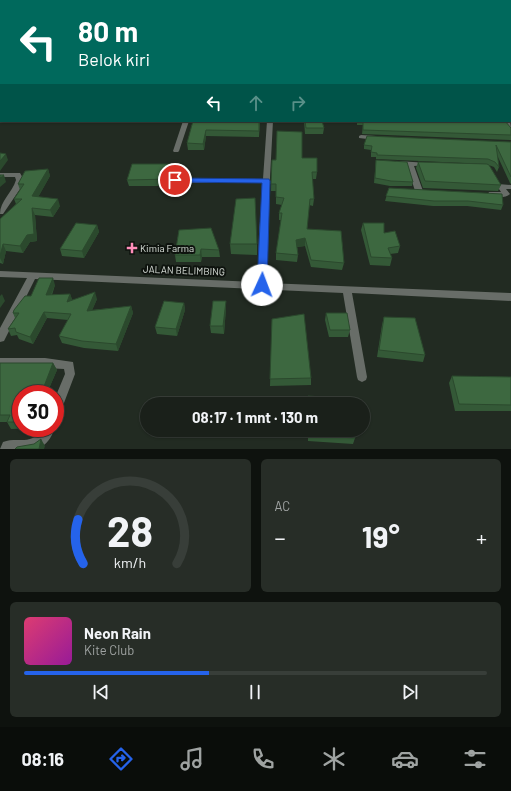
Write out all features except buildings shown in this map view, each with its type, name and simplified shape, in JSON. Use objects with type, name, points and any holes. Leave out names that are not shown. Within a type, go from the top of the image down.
[{"type":"street","points":[[176,151],[186,122]]},
{"type":"street","points":[[262,285],[270,122]]},
{"type":"street","points":[[361,137],[384,138]]},
{"type":"street","points":[[390,162],[433,164]]},
{"type":"street","points":[[410,163],[419,191]]},
{"type":"street","points":[[0,175],[17,175],[20,180],[18,186],[0,212]]},
{"type":"street","points":[[175,180],[266,181]]},
{"type":"street","points":[[481,194],[504,195],[506,194],[500,184],[511,187]]},
{"type":"street","name":"JALAN BELIMBING","points":[[0,274],[511,297]]},
{"type":"street","points":[[0,338],[33,275]]},
{"type":"street","points":[[347,290],[362,378]]},
{"type":"street","points":[[0,363],[69,365],[70,374],[64,389]]},
{"type":"street","points":[[4,447],[34,445],[42,440],[44,437]]},
{"type":"place","name":"Kimia Farma","points":[[132,248]]},
{"type":"route","points":[[175,180],[266,181],[262,285]]}]
